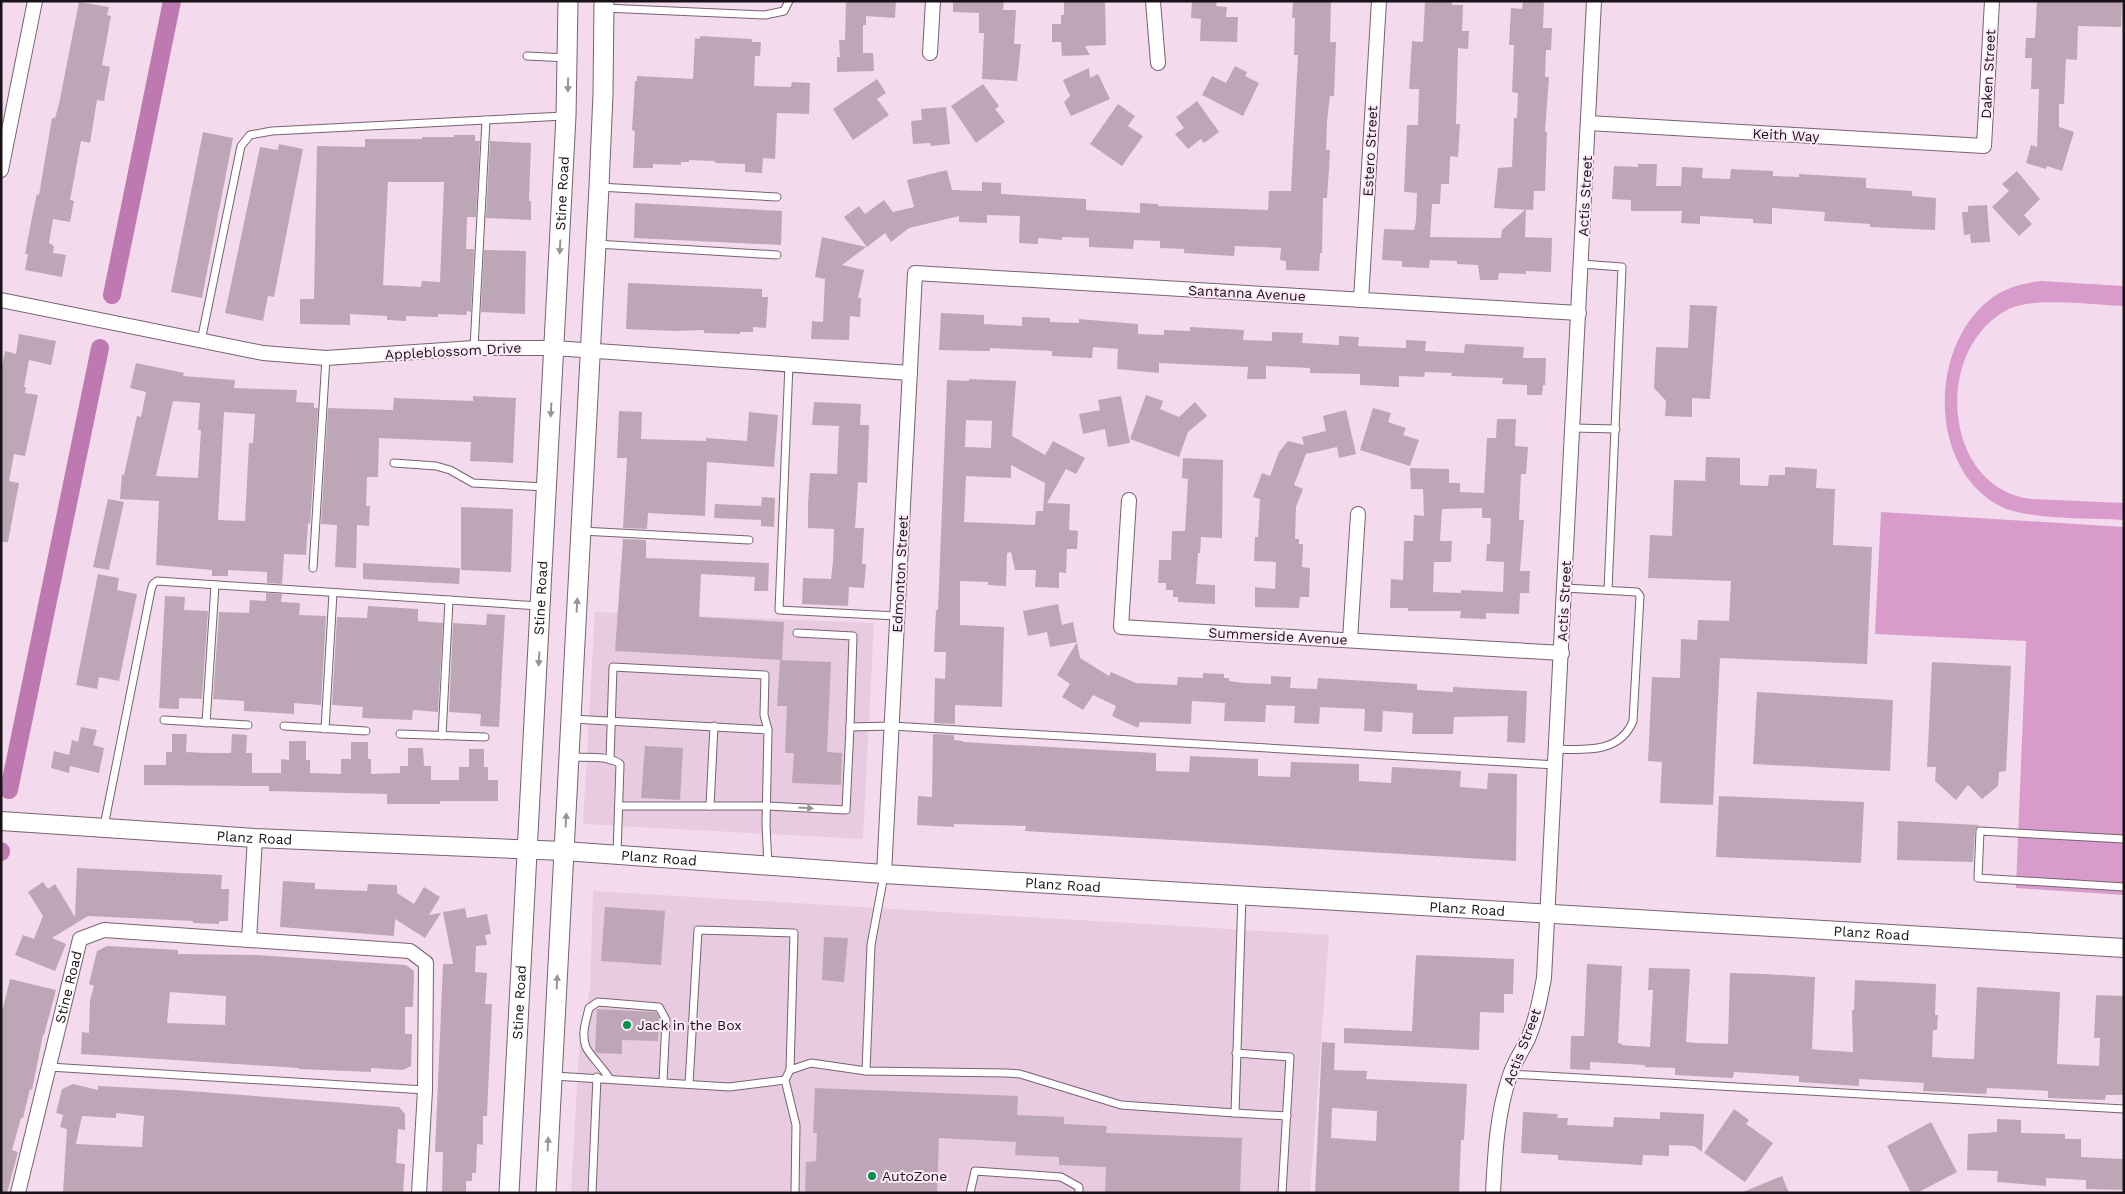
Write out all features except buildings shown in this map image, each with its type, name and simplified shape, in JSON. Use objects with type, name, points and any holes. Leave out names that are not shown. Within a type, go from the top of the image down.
[{"type":"main road","name":"Stine Road","points":[[510,1193],[548,487],[566,116],[568,1]]},
{"type":"main road","points":[[546,1193],[599,187],[604,5]]},
{"type":"street","points":[[1,170],[5,135],[35,1]]},
{"type":"street","points":[[930,53],[933,1]]},
{"type":"street","points":[[1153,1],[1158,63]]},
{"type":"street","name":"Estero Street","points":[[1361,300],[1379,1]]},
{"type":"street","name":"Actis Street","points":[[1493,1193],[1500,1116],[1510,1074],[1528,1039],[1538,1009],[1544,978],[1594,1]]},
{"type":"street","name":"Daken Street","points":[[1984,146],[1992,1]]},
{"type":"street","name":"Keith Way","points":[[1588,123],[1984,146]]},
{"type":"street","name":"Santanna Avenue","points":[[915,273],[1579,313]]},
{"type":"street","name":"Edmonton Street","points":[[884,874],[915,273]]},
{"type":"street","name":"Appleblossom Drive","points":[[1,300],[263,353],[326,358],[474,348],[554,348],[910,373]]},
{"type":"street","name":"Summerside Avenue","points":[[1129,500],[1121,627],[1562,653]]},
{"type":"street","points":[[1350,640],[1358,514]]},
{"type":"street","name":"Planz Road","points":[[1,822],[255,838],[564,851],[884,874],[2123,948]]},
{"type":"street","points":[[249,940],[255,838]]},
{"type":"street","name":"Stine Road","points":[[18,1193],[80,939],[104,930],[410,951],[426,963],[425,1090],[418,1193]]},
{"type":"lane","points":[[604,5],[765,15],[784,11],[789,1]]},
{"type":"lane","points":[[527,56],[568,58]]},
{"type":"lane","points":[[201,341],[242,146],[250,135],[272,131],[566,116]]},
{"type":"lane","points":[[474,348],[486,120]]},
{"type":"lane","points":[[599,187],[777,197]]},
{"type":"lane","points":[[596,244],[777,255]]},
{"type":"lane","points":[[1581,264],[1622,267],[1608,590]]},
{"type":"lane","points":[[313,568],[326,358]]},
{"type":"lane","points":[[789,364],[779,610],[897,616]]},
{"type":"lane","points":[[1573,428],[1616,429]]},
{"type":"lane","points":[[394,463],[436,466],[450,470],[473,483],[548,487]]},
{"type":"lane","points":[[581,531],[749,540]]},
{"type":"lane","points":[[104,828],[153,584],[157,581],[541,606]]},
{"type":"lane","points":[[206,723],[215,585]]},
{"type":"lane","points":[[1557,750],[1596,750],[1617,740],[1629,731],[1633,721],[1640,596],[1637,592],[1565,588]]},
{"type":"lane","points":[[325,728],[333,593]]},
{"type":"lane","points":[[442,736],[449,600]]},
{"type":"lane","points":[[619,806],[767,806],[846,810],[853,636],[796,633]]},
{"type":"lane","points":[[610,760],[613,667],[765,675],[764,715],[768,730],[768,866]]},
{"type":"lane","points":[[572,719],[768,730]]},
{"type":"lane","points":[[164,720],[248,725]]},
{"type":"lane","points":[[284,726],[366,731]]},
{"type":"lane","points":[[710,806],[714,726]]},
{"type":"lane","points":[[850,726],[892,726],[1556,765]]},
{"type":"lane","points":[[400,734],[485,737]]},
{"type":"lane","points":[[570,757],[610,760],[620,764],[617,855]]},
{"type":"lane","points":[[2124,839],[1980,831],[1978,878],[2124,888]]},
{"type":"lane","points":[[866,1071],[872,944],[884,874]]},
{"type":"lane","points":[[1235,1113],[1242,895]]},
{"type":"lane","points":[[689,1084],[698,930],[794,933],[790,1070],[785,1080],[796,1126],[795,1193]]},
{"type":"lane","points":[[2123,948],[2124,937]]},
{"type":"lane","points":[[609,1078],[603,1067],[586,1048],[584,1029],[589,1008],[598,1002],[660,1007],[666,1020],[663,1082]]},
{"type":"lane","points":[[1236,1054],[1290,1057],[1282,1193]]},
{"type":"lane","points":[[790,1070],[811,1063],[866,1071],[1013,1074],[1121,1105],[1287,1116]]},
{"type":"lane","points":[[49,1067],[425,1090]]},
{"type":"lane","points":[[1510,1074],[2124,1109]]},
{"type":"lane","points":[[552,1076],[597,1077],[729,1087],[785,1080]]},
{"type":"lane","points":[[592,1193],[597,1077]]},
{"type":"lane","points":[[970,1193],[975,1171],[1061,1178],[1079,1187],[1079,1193]]},
{"type":"shaded area","points":[[2040,281],[2124,286],[2124,306],[2064,302],[2032,303],[2007,310],[1983,329],[1967,354],[1959,384],[1958,415],[1965,445],[1979,470],[2001,489],[2031,499],[2124,503],[2124,520],[2042,516],[2011,511],[2000,506],[1976,488],[1959,465],[1949,437],[1945,407],[1947,377],[1955,348],[1969,322],[1988,301],[2000,293],[2019,285]]},
{"type":"shaded area","points":[[1881,512],[2124,527],[2124,895],[2016,888],[2026,641],[1875,634]]},
{"type":"shaded area","points":[[595,612],[874,623],[863,839],[583,824]]},
{"type":"shaded area","points":[[593,891],[1329,935],[1310,1193],[571,1193],[580,1035],[590,990]]},
{"type":"waterway","points":[[112,295],[172,1]]},
{"type":"waterway","points":[[9,790],[100,348]]},
{"type":"place","name":"Jack in the Box","points":[[627,1025]]},
{"type":"place","name":"AutoZone","points":[[872,1176]]}]
